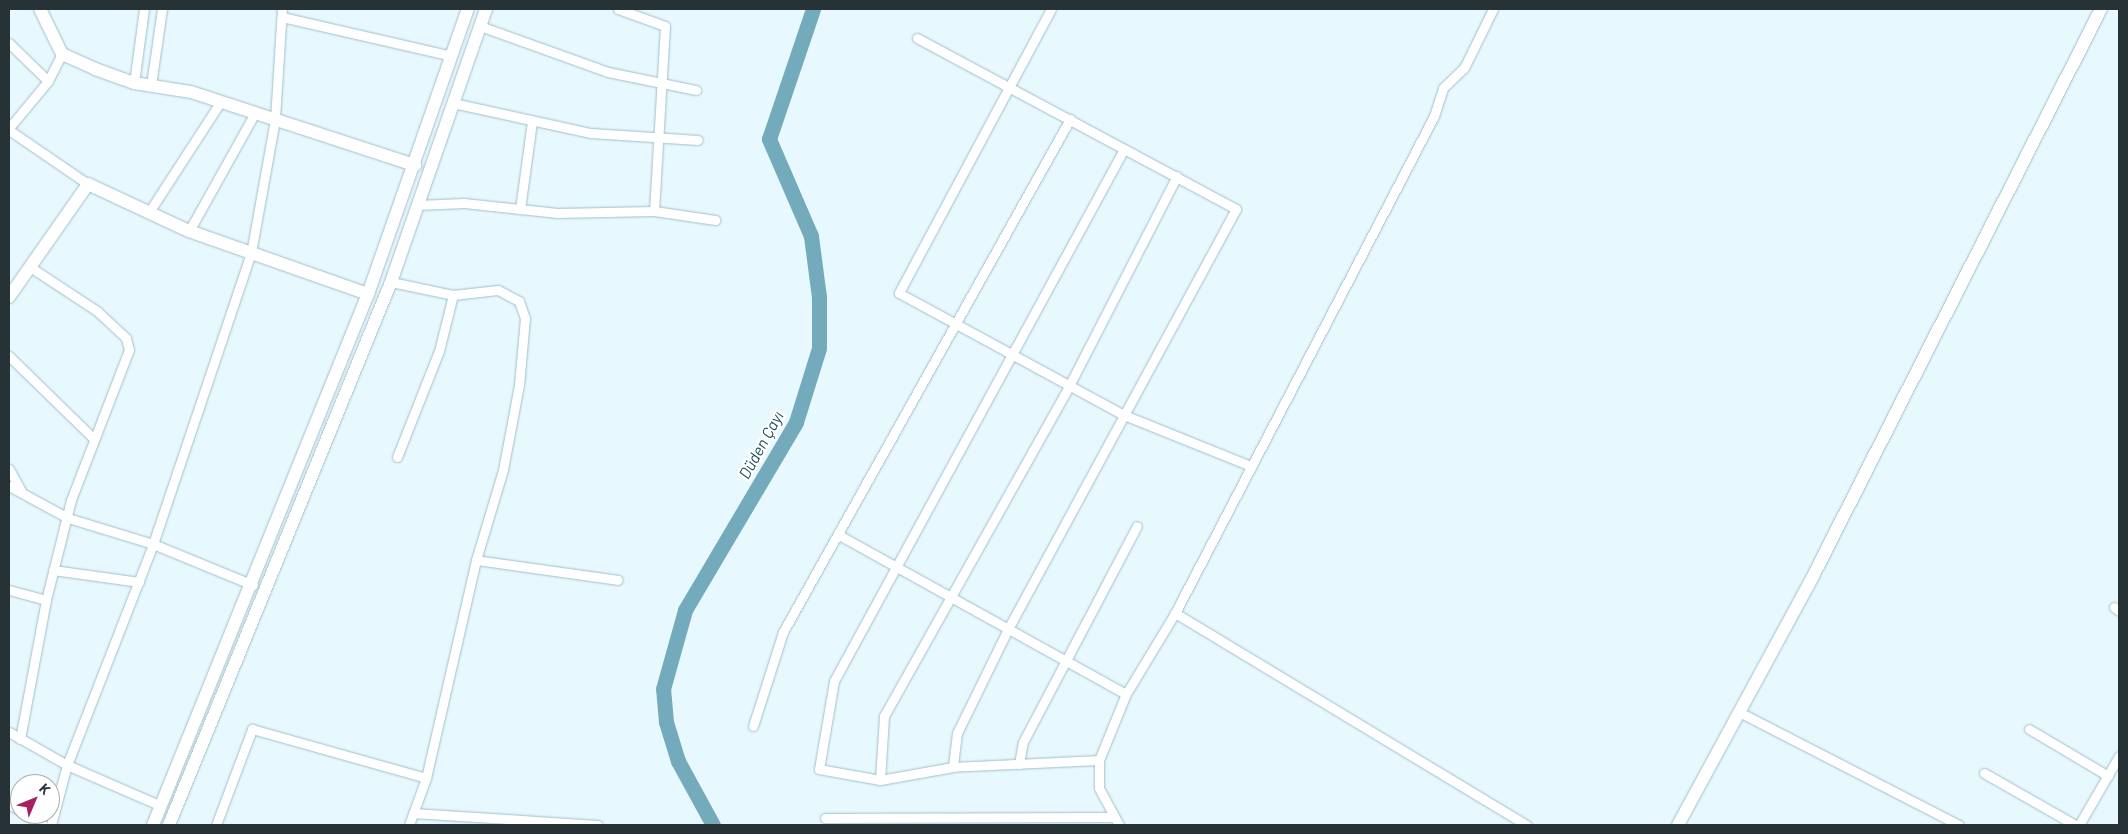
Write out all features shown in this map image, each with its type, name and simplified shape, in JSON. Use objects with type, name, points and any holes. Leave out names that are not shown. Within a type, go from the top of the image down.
[{"type":"street","points":[[40,9],[62,54],[134,83],[221,101],[415,165]]},
{"type":"street","points":[[134,83],[144,9]]},
{"type":"street","points":[[151,85],[162,9]]},
{"type":"street","points":[[155,825],[160,805],[253,585],[368,294],[415,165],[468,9]]},
{"type":"street","points":[[169,825],[391,282],[486,9]]},
{"type":"street","points":[[618,9],[665,26],[660,84],[654,210]]},
{"type":"street","points":[[1051,9],[899,293],[1124,415],[1251,466]]},
{"type":"street","points":[[825,818],[1116,821],[1099,788],[1099,760],[1126,694],[1175,613],[1434,116],[1443,88],[1464,68],[1493,9]]},
{"type":"street","points":[[1678,825],[1741,713],[2101,9]]},
{"type":"street","points":[[51,825],[67,765],[140,582],[251,253],[275,119],[282,13],[452,56]]},
{"type":"street","points":[[480,26],[608,72],[696,90]]},
{"type":"street","points":[[918,38],[1236,209],[1008,629],[957,733],[953,767]]},
{"type":"street","points":[[9,44],[48,81]]},
{"type":"street","points":[[62,54],[48,81],[9,129],[88,184],[189,231],[368,294]]},
{"type":"street","points":[[437,99],[532,121],[591,132],[698,140]]},
{"type":"street","points":[[149,212],[221,101]]},
{"type":"street","points":[[189,231],[255,113]]},
{"type":"street","points":[[753,726],[783,632],[839,535],[1070,119]]},
{"type":"street","points":[[520,209],[532,121]]},
{"type":"street","points":[[1099,760],[953,767],[880,780],[819,769],[834,681],[1124,149]]},
{"type":"street","points":[[880,780],[884,716],[952,598],[1069,386],[1177,176]]},
{"type":"street","points":[[9,297],[88,184]]},
{"type":"street","points":[[417,205],[464,203],[557,213],[654,210],[715,220]]},
{"type":"street","points":[[20,739],[46,600],[71,500],[129,350],[126,338],[97,312],[30,267]]},
{"type":"street","points":[[391,282],[453,295],[498,290],[510,293],[519,301],[525,318],[518,385],[503,470],[476,560],[426,778],[409,825]]},
{"type":"street","points":[[397,457],[439,351],[453,295]]},
{"type":"street","points":[[9,356],[94,440]]},
{"type":"street","points":[[9,469],[21,491]]},
{"type":"street","points":[[9,486],[68,518],[153,544],[253,585]]},
{"type":"street","points":[[1018,764],[1023,742],[1137,526]]},
{"type":"street","points":[[839,535],[1126,694]]},
{"type":"street","points":[[476,560],[618,580]]},
{"type":"street","points":[[53,570],[140,582]]},
{"type":"street","points":[[9,590],[46,600]]},
{"type":"street","points":[[1175,613],[1527,825]]},
{"type":"street","points":[[1741,713],[1959,825]]},
{"type":"street","points":[[216,825],[252,729],[426,778]]},
{"type":"street","points":[[2029,729],[2108,776]]},
{"type":"street","points":[[9,732],[67,765],[160,805]]},
{"type":"street","points":[[1984,773],[2082,824],[2119,756]]},
{"type":"street","points":[[413,813],[598,825]]},
{"type":"waterway","name":"Düden Çayı","points":[[713,825],[678,761],[666,722],[663,689],[685,610],[796,422],[819,348],[819,297],[811,236],[769,139],[813,9]]}]
